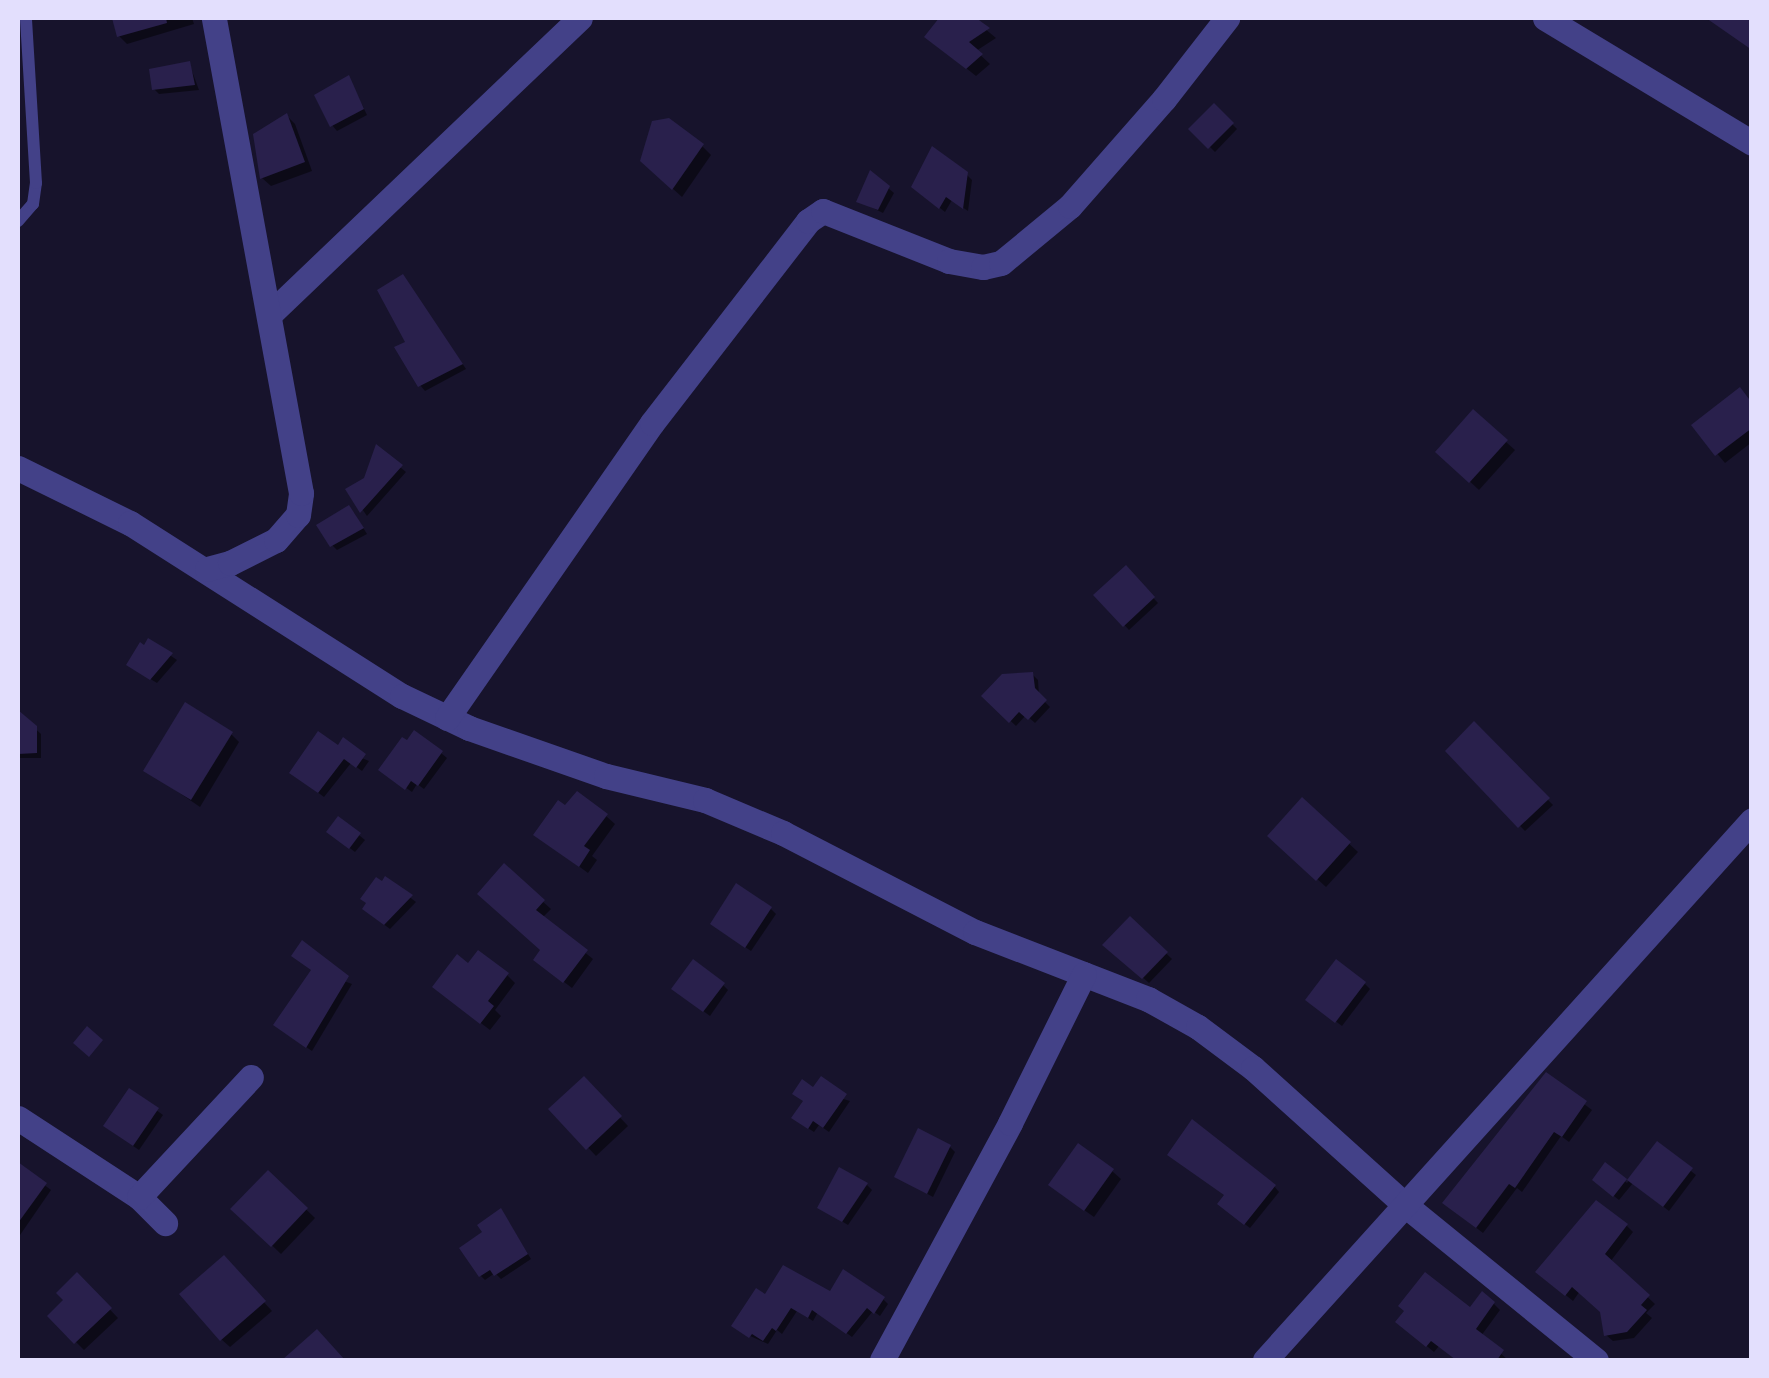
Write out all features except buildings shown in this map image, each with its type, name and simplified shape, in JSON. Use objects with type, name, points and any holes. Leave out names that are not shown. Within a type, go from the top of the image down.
[{"type":"street","points":[[207,569],[230,563],[276,540],[298,515],[300,493],[214,18]]},
{"type":"street","points":[[269,316],[580,18]]},
{"type":"street","points":[[446,718],[652,423],[808,220],[823,211],[950,261],[983,267],[1001,264],[1070,206],[1164,99],[1227,18]]},
{"type":"street","points":[[1545,18],[1752,143]]},
{"type":"street","points":[[18,468],[130,523],[402,696],[446,718],[606,776],[705,800],[784,833],[975,932],[1148,999],[1198,1027],[1253,1068],[1405,1205],[1596,1360]]},
{"type":"street","points":[[1266,1360],[1752,820]]},
{"type":"street","points":[[882,1360],[1010,1123],[1084,974]]},
{"type":"street","points":[[139,1197],[251,1077]]},
{"type":"street","points":[[18,1118],[139,1197],[165,1223]]},
{"type":"lane","points":[[18,221],[33,204],[36,183],[26,18]]}]
